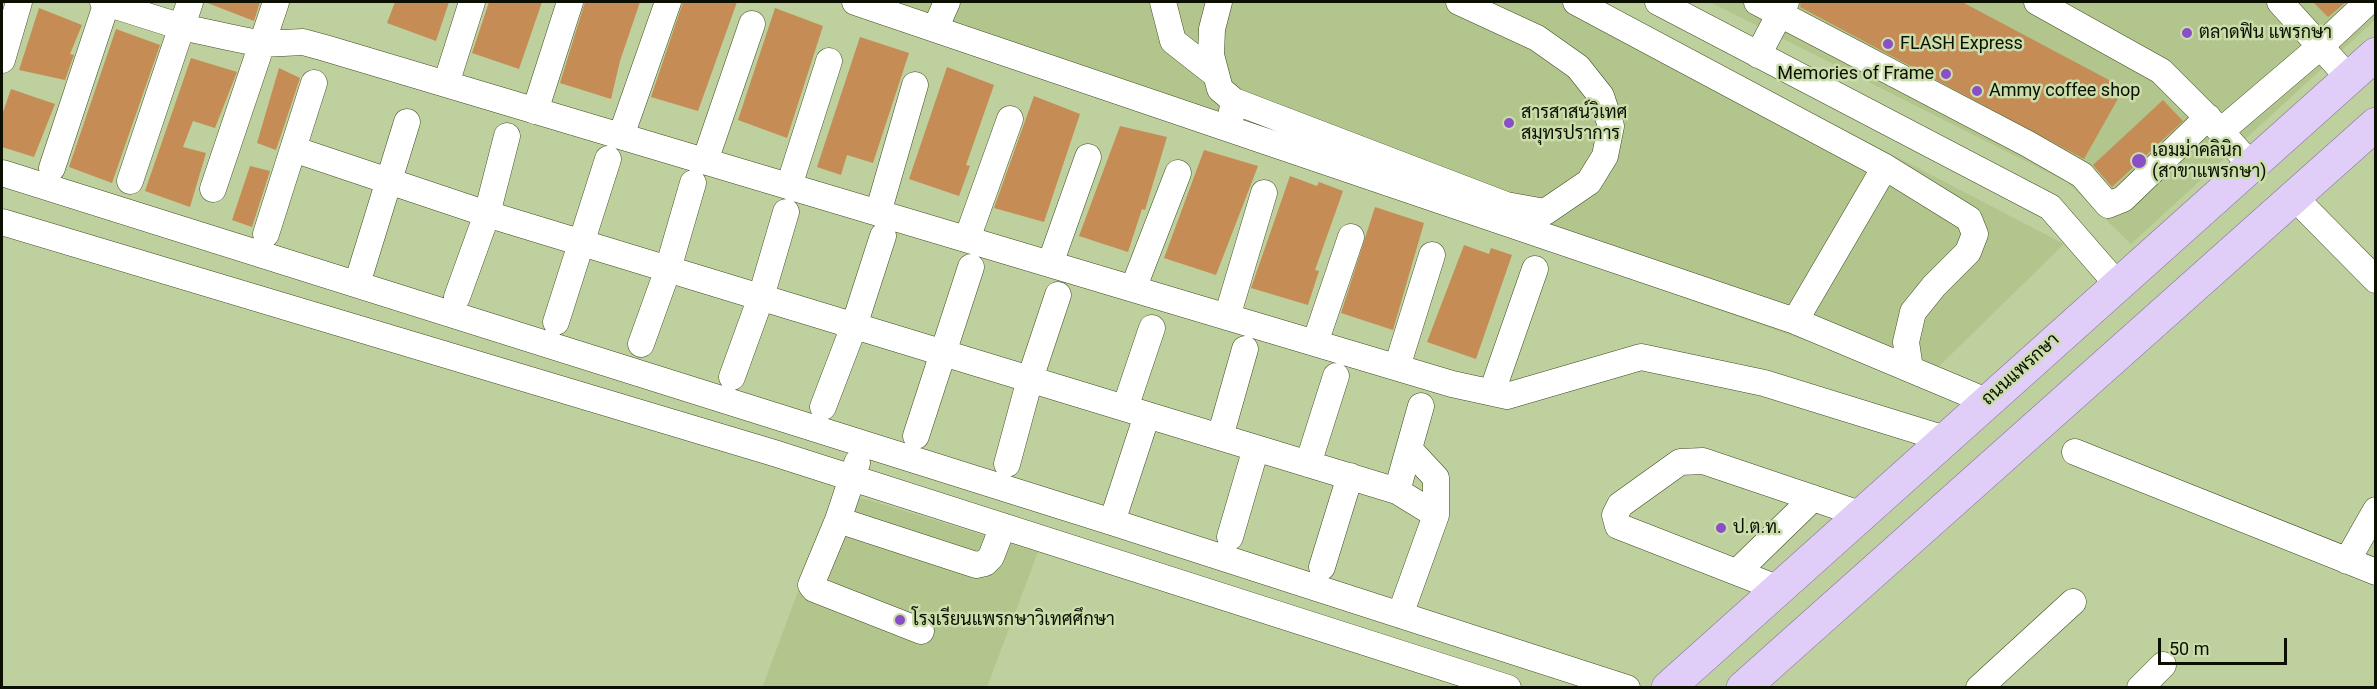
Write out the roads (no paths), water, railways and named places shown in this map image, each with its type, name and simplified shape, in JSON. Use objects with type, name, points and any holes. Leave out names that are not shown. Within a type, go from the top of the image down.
[{"type":"main road","name":"ถนนแพรกษา","points":[[1668,687],[2376,54]]},
{"type":"main road","points":[[1743,687],[2376,124]]},
{"type":"street","points":[[2,60],[19,2]]},
{"type":"street","points":[[52,168],[105,2],[182,27],[262,44],[303,42],[621,136],[699,172],[789,186],[880,224],[967,239],[1397,367],[1507,396],[1641,357],[1764,383],[1945,439]]},
{"type":"street","points":[[130,181],[190,2]]},
{"type":"street","points":[[213,189],[276,2]]},
{"type":"street","points":[[446,84],[472,2]]},
{"type":"street","points":[[535,111],[570,2]]},
{"type":"street","points":[[621,136],[668,2]]},
{"type":"street","points":[[855,2],[1795,321],[1986,401]]},
{"type":"street","points":[[935,29],[947,2]]},
{"type":"street","points":[[1163,2],[1173,41],[1215,74]]},
{"type":"street","points":[[1219,2],[1212,29],[1211,55],[1220,89],[1234,101],[1506,206],[1545,212],[1588,182],[1605,156],[1611,126],[1601,96],[1578,67],[1538,38],[1459,2]]},
{"type":"street","points":[[1576,2],[1885,167],[1970,219],[1975,234],[1968,252],[1934,286],[1913,312],[1906,342],[1910,369]]},
{"type":"street","points":[[1658,2],[2050,207],[2117,284]]},
{"type":"street","points":[[1757,2],[1783,8],[2028,144],[2082,176],[2108,205],[2123,199],[2214,124],[2322,45],[2368,2]]},
{"type":"street","points":[[2037,2],[2161,71],[2251,165]]},
{"type":"street","points":[[2280,2],[2322,45],[2349,78]]},
{"type":"street","points":[[1758,55],[1783,8]]},
{"type":"street","points":[[641,344],[752,24]]},
{"type":"street","points":[[789,186],[829,61]]},
{"type":"street","points":[[266,234],[314,83]]},
{"type":"street","points":[[823,407],[854,326],[915,85]]},
{"type":"street","points":[[1229,128],[1234,101]]},
{"type":"street","points":[[967,239],[1010,119]]},
{"type":"street","points":[[361,271],[407,122]]},
{"type":"street","points":[[457,297],[487,214],[507,135]]},
{"type":"street","points":[[293,149],[487,214],[1397,491],[1437,515]]},
{"type":"street","points":[[1050,264],[1088,157]]},
{"type":"street","points":[[556,322],[608,159]]},
{"type":"street","points":[[1795,321],[1885,167]]},
{"type":"street","points":[[2,173],[864,446],[1112,522],[1627,687]]},
{"type":"street","points":[[1133,289],[1178,173]]},
{"type":"street","points":[[1227,317],[1264,193]]},
{"type":"street","points":[[2294,197],[2376,280]]},
{"type":"street","points":[[732,377],[761,297],[786,212]]},
{"type":"street","points":[[2,222],[850,481],[1508,687]]},
{"type":"street","points":[[1315,343],[1351,237]]},
{"type":"street","points":[[1397,367],[1432,255]]},
{"type":"street","points":[[916,436],[945,353],[971,267]]},
{"type":"street","points":[[1492,392],[1535,269]]},
{"type":"street","points":[[1007,464],[1030,379],[1058,295]]},
{"type":"street","points":[[1112,522],[1152,328]]},
{"type":"street","points":[[1220,437],[1245,349]]},
{"type":"street","points":[[1308,464],[1336,376]]},
{"type":"street","points":[[1397,491],[1421,406]]},
{"type":"street","points":[[864,446],[812,585],[814,589],[921,631]]},
{"type":"street","points":[[1230,537],[1256,448]]},
{"type":"street","points":[[1400,615],[1437,515],[1436,478],[1409,450]]},
{"type":"street","points":[[2075,452],[2376,572]]},
{"type":"street","points":[[1778,588],[1618,526],[1616,515],[1620,505],[1680,462],[1703,460],[1860,514]]},
{"type":"street","points":[[1322,567],[1350,476]]},
{"type":"street","points":[[1737,572],[1813,498]]},
{"type":"street","points":[[2347,561],[2376,510]]},
{"type":"street","points":[[838,520],[976,565],[985,563],[991,557],[1002,530]]},
{"type":"street","points":[[1979,687],[2073,602]]},
{"type":"street","points":[[2140,687],[2163,664]]},
{"type":"place","name":"ตลาดฟิน แพรกษา","points":[[2187,33]]},
{"type":"place","name":"FLASH Express","points":[[1888,44]]},
{"type":"place","name":"Memories of Frame","points":[[1946,74]]},
{"type":"place","name":"Ammy coffee shop","points":[[1977,91]]},
{"type":"place","name":"สารสาสน์วิเทศ สมุทรปราการ","points":[[1509,123]]},
{"type":"place","name":"เอมม่าคลินิก (สาขาแพรกษา)","points":[[2139,161]]},
{"type":"place","name":"ป.ต.ท.","points":[[1721,528]]},
{"type":"place","name":"โรงเรียนแพรกษาวิเทศศึกษา","points":[[900,620]]}]
